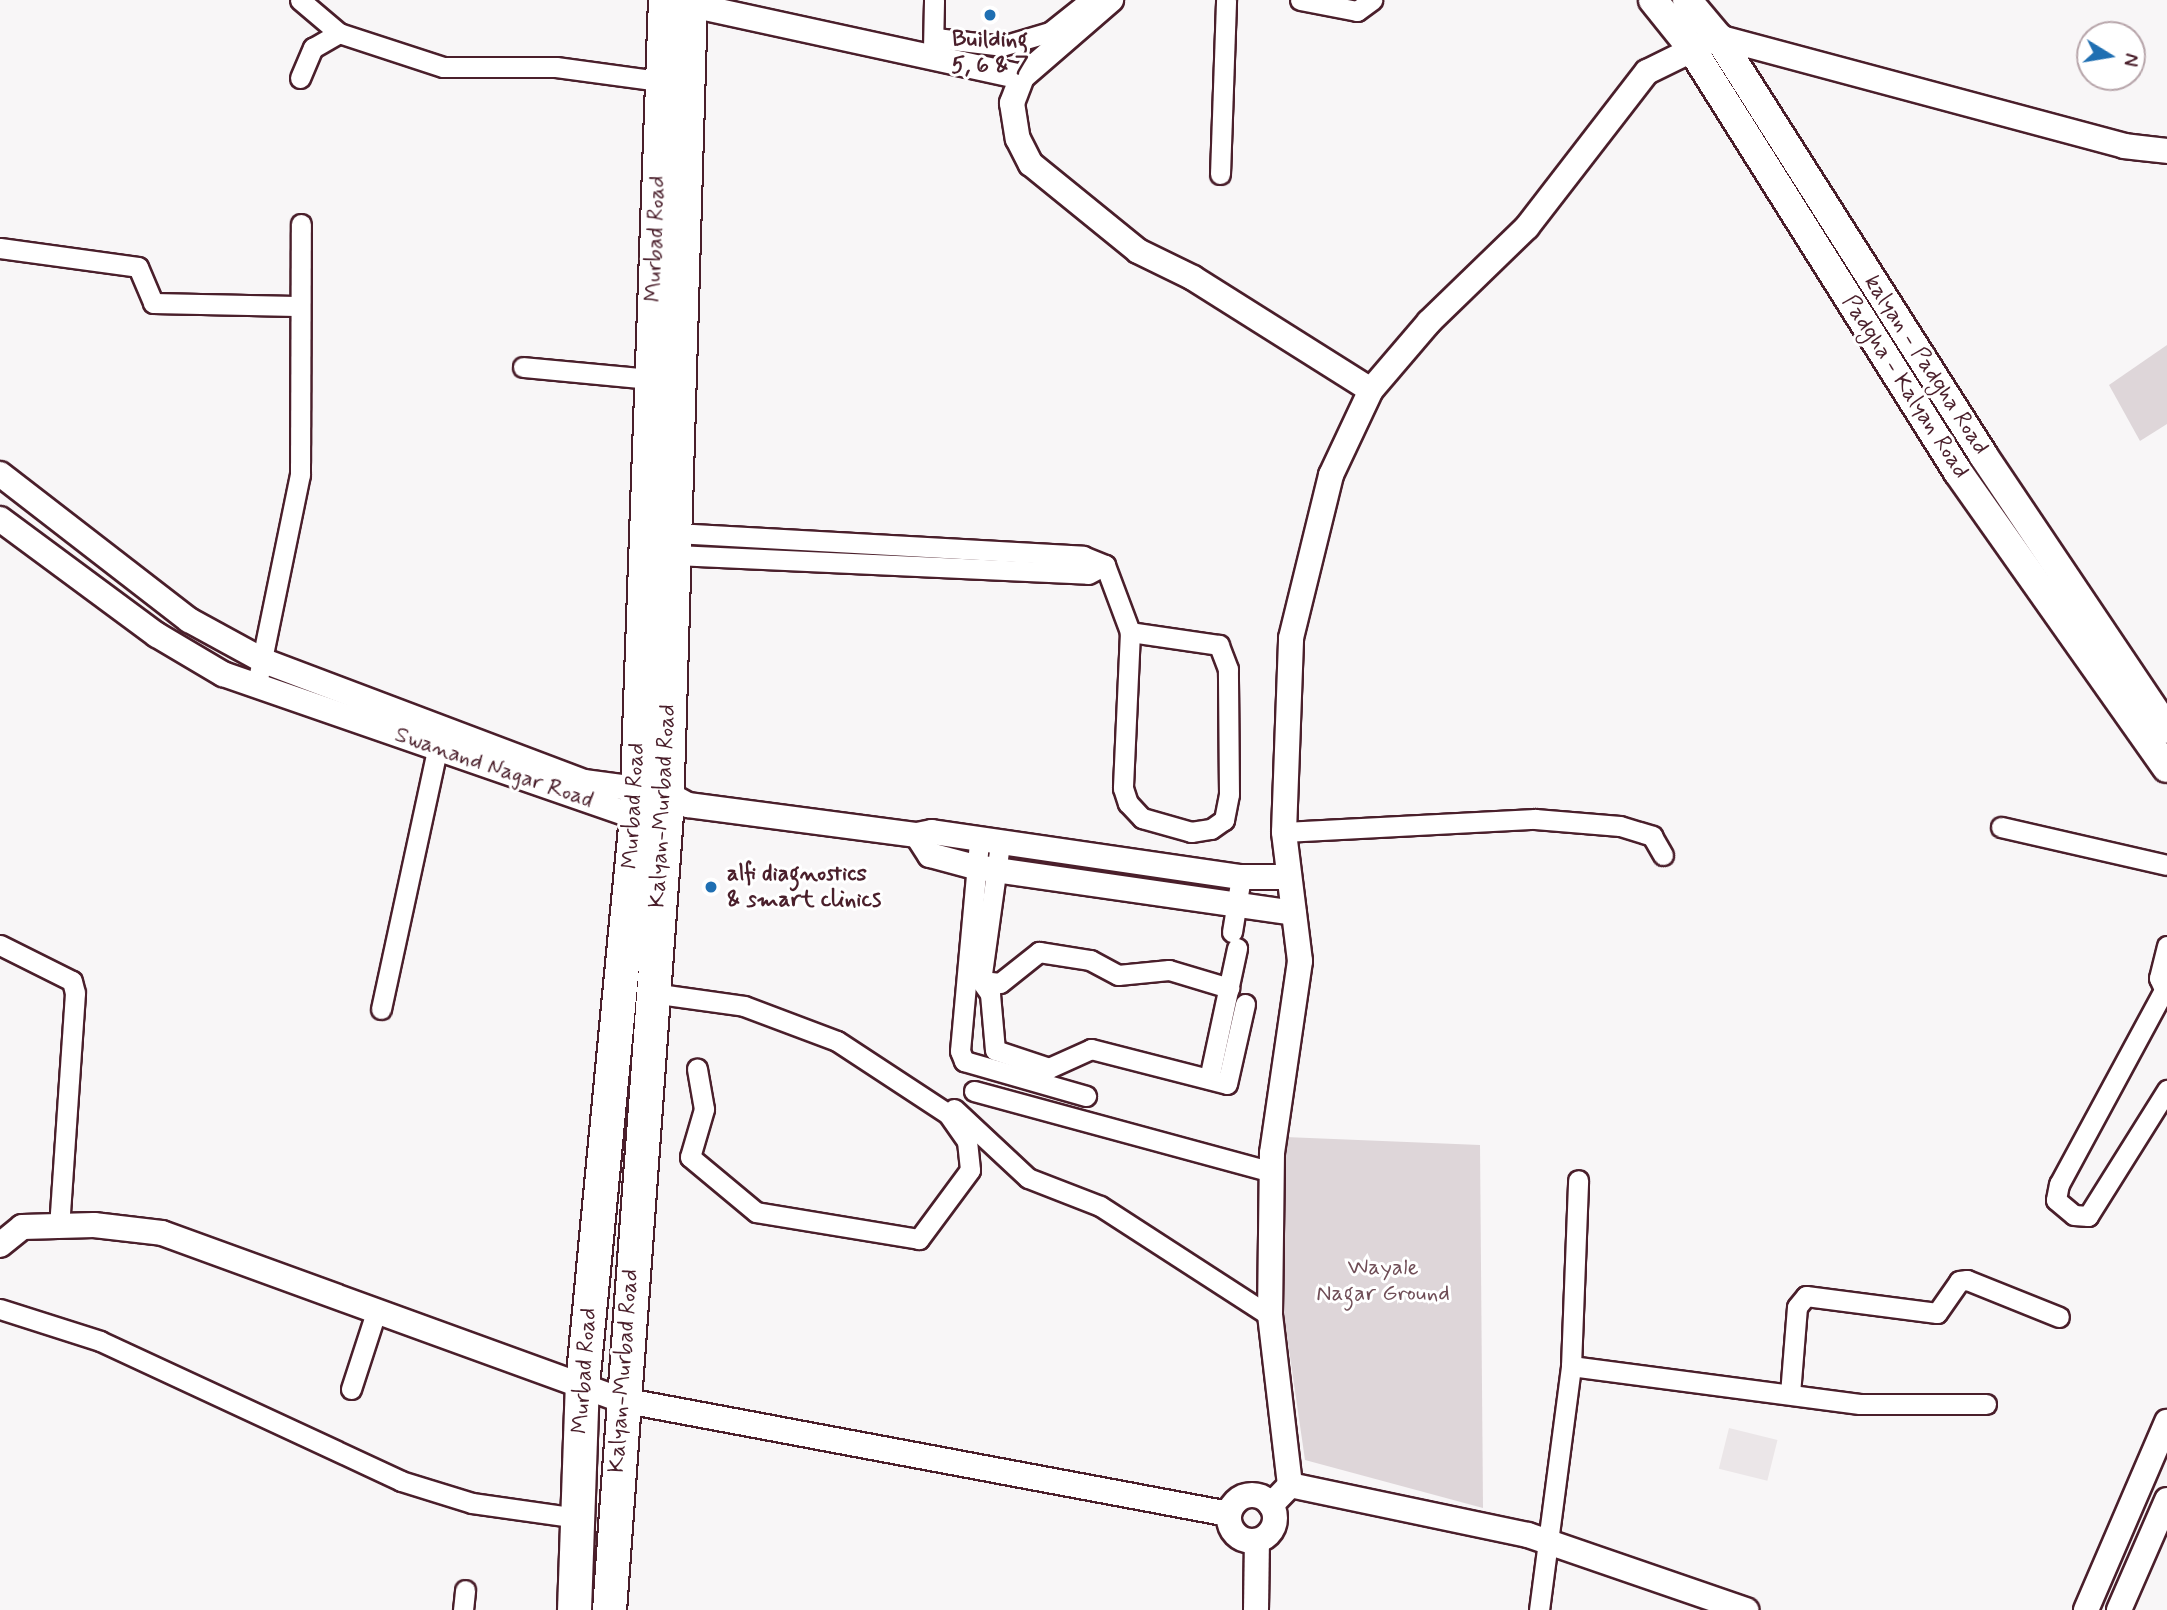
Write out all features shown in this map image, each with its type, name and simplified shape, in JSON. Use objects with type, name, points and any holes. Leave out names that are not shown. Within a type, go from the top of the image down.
[{"type":"highway","name":"Murbad Road","points":[[574,1610],[582,1385],[658,804],[651,379],[670,268],[660,80],[678,1]]},
{"type":"highway","name":"Kalyan-Murbad Road","points":[[608,1610],[652,993],[658,804],[675,544],[670,268],[678,1]]},
{"type":"main road","name":"Padgha - Kalyan Road","points":[[1653,0],[1690,46],[1958,472],[2167,768]]},
{"type":"main road","name":"kalyan - Padgha Road","points":[[1687,0],[1718,37],[1983,456],[2167,729]]},
{"type":"main road","points":[[1958,472],[1983,456]]},
{"type":"street","points":[[300,0],[339,33],[443,67],[556,67],[660,80]]},
{"type":"street","points":[[933,48],[934,0]]},
{"type":"street","points":[[933,48],[1002,46],[1050,32],[1090,0]]},
{"type":"street","points":[[1111,0],[1022,77],[1012,103],[1017,139],[1031,164],[1138,251],[1193,278],[1371,390]]},
{"type":"street","points":[[1220,174],[1226,0]]},
{"type":"street","points":[[1300,0],[1357,12],[1372,0]]},
{"type":"street","points":[[678,1],[933,48],[1022,77]]},
{"type":"street","points":[[300,78],[313,48],[339,33]]},
{"type":"street","points":[[1256,1541],[1273,1527],[1272,1505],[1290,1485],[1270,1316],[1272,1172],[1300,961],[1284,832],[1291,638],[1331,475],[1371,390],[1429,322],[1527,227],[1647,72],[1690,46],[1718,37],[2124,146],[2167,151]]},
{"type":"street","points":[[256,685],[264,661],[300,475],[296,306],[301,224]]},
{"type":"street","points":[[0,248],[138,267],[153,303],[296,306]]},
{"type":"street","points":[[523,367],[651,379]]},
{"type":"street","name":"Swanand Nagar Road","points":[[0,474],[189,620],[264,661],[372,712],[437,749],[658,804]]},
{"type":"street","name":"Swanand Nagar Road","points":[[0,519],[174,645],[256,685],[372,712],[444,724],[584,782],[658,804]]},
{"type":"street","points":[[675,544],[963,560],[1088,574],[1105,565],[1130,632],[1123,788],[1128,803],[1142,818],[1191,832],[1211,829],[1224,820],[1230,794],[1228,669],[1219,645],[1130,632]]},
{"type":"street","points":[[174,645],[189,620]]},
{"type":"street","points":[[381,1009],[444,724]]},
{"type":"street","points":[[658,804],[917,835],[932,832],[989,843],[1241,877],[1289,877]]},
{"type":"street","points":[[1284,832],[1535,819],[1620,826],[1652,836],[1663,855]]},
{"type":"street","points":[[2001,827],[2167,865]]},
{"type":"street","points":[[917,835],[930,855],[985,868],[1294,913]]},
{"type":"street","points":[[989,843],[960,1052],[964,1061],[1086,1096]]},
{"type":"street","points":[[985,868],[981,981],[990,994],[995,1050],[1049,1068],[1091,1049],[1227,1084],[1245,1004]]},
{"type":"street","points":[[1209,1079],[1229,988],[1241,877]]},
{"type":"street","points":[[0,945],[72,981],[75,993],[59,1226]]},
{"type":"street","points":[[2167,946],[2159,978],[2165,994],[2059,1184],[2056,1200],[2074,1215],[2088,1216],[2167,1090]]},
{"type":"street","points":[[981,981],[1000,983],[1039,951],[1090,960],[1118,975],[1169,970],[1229,988]]},
{"type":"street","points":[[652,993],[744,1006],[837,1041],[948,1114],[967,1141],[970,1170],[919,1239],[755,1212],[690,1157],[704,1109],[697,1069]]},
{"type":"street","points":[[930,1087],[1028,1178],[1100,1206],[1270,1316]]},
{"type":"street","points":[[974,1091],[1272,1172]]},
{"type":"street","points":[[1539,1610],[1545,1539],[1571,1366],[1578,1180]]},
{"type":"street","points":[[0,1245],[22,1227],[59,1226],[162,1233],[622,1399],[1229,1514]]},
{"type":"street","points":[[1790,1395],[1797,1307],[1806,1296],[1926,1314],[1947,1306],[1959,1281],[1967,1280],[2059,1317]]},
{"type":"street","points":[[0,1309],[100,1341],[401,1481],[472,1503],[577,1518]]},
{"type":"street","points":[[351,1389],[377,1309]]},
{"type":"street","points":[[1571,1366],[1860,1404],[1986,1404]]},
{"type":"street","points":[[2086,1610],[2167,1422]]},
{"type":"street","points":[[1290,1485],[1545,1539],[1738,1609]]},
{"type":"street","points":[[1256,1541],[1236,1535],[1229,1514],[1237,1500],[1251,1494],[1272,1505]]},
{"type":"street","points":[[2119,1610],[2167,1500]]},
{"type":"street","points":[[1256,1541],[1256,1610]]},
{"type":"street","points":[[463,1610],[465,1590]]},
{"type":"shaded area","points":[[1729,1428],[1778,1440],[1767,1481],[1719,1469]]},
{"type":"green space","points":[[2167,345],[2167,424],[2140,441],[2109,385]]},
{"type":"green space","name":"Wayale Nagar Ground","points":[[1285,1137],[1480,1145],[1483,1508],[1305,1460],[1285,1322]]},
{"type":"place","name":"Building 5, 6 & 7","points":[[990,15]]},
{"type":"place","name":"alfi diagnostics & smart clinics","points":[[711,887]]}]
